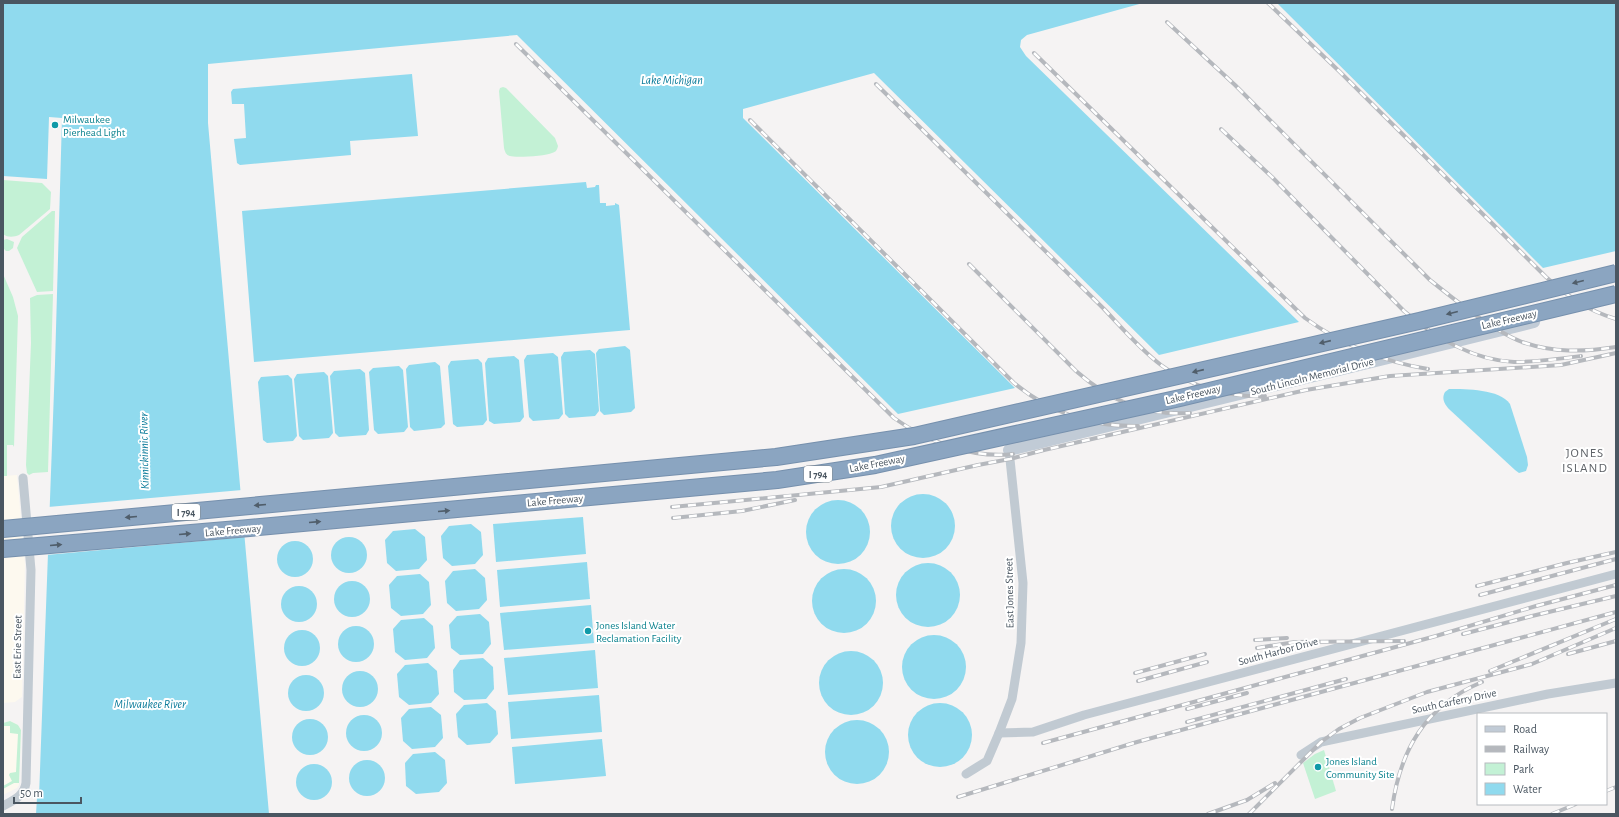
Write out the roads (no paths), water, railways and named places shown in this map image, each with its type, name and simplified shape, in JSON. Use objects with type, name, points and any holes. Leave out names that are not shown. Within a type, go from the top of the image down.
[{"type":"highway","name":"Lake Freeway","points":[[3,529],[776,457],[914,436],[1420,321],[1616,273]]},
{"type":"highway","name":"Lake Freeway","points":[[3,549],[254,528],[777,480],[875,465],[1180,398],[1616,294]]},
{"type":"street","name":"South Lincoln Memorial Drive","points":[[1009,450],[1131,422],[1381,358],[1451,343],[1616,302]]},
{"type":"street","name":"East Jones Street","points":[[999,733],[1012,699],[1021,643],[1023,583],[1009,450]]},
{"type":"street","name":"East Erie Street","points":[[3,806],[21,795],[24,791],[26,783],[31,570],[23,478]]},
{"type":"street","name":"South Harbor Drive","points":[[999,733],[1032,732],[1084,715],[1616,574]]},
{"type":"street","name":"South Carferry Drive","points":[[1301,755],[1321,742],[1327,740],[1548,694],[1616,683]]},
{"type":"street","points":[[966,774],[988,761],[999,733]]},
{"type":"water","points":[[3,3],[1143,3],[1027,35],[1021,40],[1020,47],[1026,56],[1299,322],[1159,355],[874,73],[743,109],[743,118],[1015,388],[898,414],[517,35],[208,64],[208,123],[269,814],[36,814],[37,798],[39,797],[55,364],[62,118],[49,117],[47,179],[3,176]]},
{"type":"water","points":[[1277,3],[1616,3],[1616,251],[1543,268]]},
{"type":"water","points":[[412,74],[418,136],[350,141],[351,155],[240,165],[237,163],[234,139],[246,138],[244,104],[232,104],[231,92],[233,89]]},
{"type":"water","points":[[586,182],[587,188],[599,185],[600,203],[606,203],[606,206],[615,205],[615,203],[619,205],[630,330],[254,362],[242,211]]},
{"type":"water","points":[[625,346],[630,350],[635,408],[631,412],[604,415],[600,411],[596,353],[599,349]]},
{"type":"water","points":[[590,350],[595,354],[599,411],[595,416],[569,418],[565,414],[561,357],[564,352]]},
{"type":"water","points":[[553,353],[558,357],[563,414],[559,419],[533,421],[529,417],[524,360],[527,355]]},
{"type":"water","points":[[514,356],[519,360],[524,417],[520,422],[494,424],[489,421],[485,363],[488,358]]},
{"type":"water","points":[[478,359],[482,363],[487,420],[483,425],[457,427],[453,424],[448,366],[451,361]]},
{"type":"water","points":[[435,362],[440,366],[445,424],[441,428],[414,431],[410,427],[406,369],[409,365]]},
{"type":"water","points":[[399,366],[403,370],[408,427],[404,432],[378,434],[374,430],[369,372],[373,368]]},
{"type":"water","points":[[360,369],[365,373],[369,430],[366,435],[339,437],[335,433],[330,376],[334,371]]},
{"type":"water","points":[[324,372],[328,376],[333,433],[329,438],[303,440],[299,436],[294,379],[297,374]]},
{"type":"water","points":[[288,375],[292,379],[297,436],[293,441],[267,443],[263,440],[258,382],[261,377]]},
{"type":"water","points":[[1449,389],[1473,390],[1491,393],[1505,399],[1510,404],[1527,457],[1528,465],[1526,471],[1519,473],[1515,470],[1448,408],[1443,397],[1445,392]]},
{"type":"water","points":[[917,494],[929,494],[946,503],[953,514],[955,526],[953,538],[946,549],[929,558],[917,558],[905,553],[896,544],[891,532],[891,520],[896,508],[905,499]]},
{"type":"water","points":[[832,500],[844,500],[861,509],[868,520],[870,532],[868,544],[861,555],[844,564],[832,564],[820,559],[811,550],[806,538],[806,526],[811,514],[820,505]]},
{"type":"water","points":[[583,517],[586,554],[496,562],[493,524]]},
{"type":"water","points":[[471,524],[481,532],[483,555],[475,564],[452,566],[443,558],[441,536],[449,526]]},
{"type":"water","points":[[415,529],[425,537],[427,560],[419,569],[396,571],[387,563],[385,540],[393,531]]},
{"type":"water","points":[[353,537],[362,542],[366,548],[366,562],[362,568],[353,573],[345,573],[336,568],[332,562],[331,551],[336,542],[342,538]]},
{"type":"water","points":[[299,541],[308,546],[312,552],[312,566],[308,572],[299,577],[291,577],[282,572],[278,566],[277,555],[282,546],[288,542]]},
{"type":"water","points":[[587,562],[590,599],[500,607],[497,570]]},
{"type":"water","points":[[922,563],[934,563],[951,572],[958,583],[960,595],[958,607],[951,618],[934,627],[922,627],[910,622],[901,613],[896,601],[896,589],[901,577],[910,568]]},
{"type":"water","points":[[475,569],[485,578],[487,600],[479,609],[456,611],[447,603],[445,581],[453,571]]},
{"type":"water","points":[[838,569],[850,569],[867,578],[874,589],[876,601],[874,613],[867,624],[850,633],[838,633],[826,628],[817,619],[812,607],[812,595],[817,583],[826,574]]},
{"type":"water","points":[[420,574],[429,582],[431,605],[423,614],[401,616],[391,608],[389,585],[397,576]]},
{"type":"water","points":[[356,581],[365,586],[369,592],[369,606],[365,612],[356,617],[348,617],[339,612],[335,606],[334,595],[339,586],[345,582]]},
{"type":"water","points":[[303,586],[312,591],[316,597],[316,611],[312,617],[303,622],[295,622],[286,617],[282,611],[281,600],[286,591],[292,587]]},
{"type":"water","points":[[591,605],[594,643],[504,650],[500,613]]},
{"type":"water","points":[[480,614],[489,622],[491,644],[483,654],[460,655],[451,648],[449,625],[457,616]]},
{"type":"water","points":[[424,618],[433,626],[435,648],[427,658],[405,660],[395,652],[393,629],[401,620]]},
{"type":"water","points":[[360,626],[369,631],[373,637],[373,651],[369,657],[360,662],[352,662],[343,657],[339,651],[338,640],[343,631],[349,627]]},
{"type":"water","points":[[306,630],[315,635],[319,641],[319,655],[315,661],[306,666],[298,666],[289,661],[285,655],[284,644],[289,635],[295,631]]},
{"type":"water","points":[[928,635],[940,635],[957,644],[964,655],[966,667],[964,679],[957,690],[940,699],[928,699],[916,694],[907,685],[902,673],[902,661],[907,649],[916,640]]},
{"type":"water","points":[[595,650],[598,688],[508,695],[504,658]]},
{"type":"water","points":[[845,651],[857,651],[874,660],[881,671],[883,683],[881,695],[874,706],[857,715],[845,715],[833,710],[824,701],[819,689],[819,677],[824,665],[833,656]]},
{"type":"water","points":[[483,658],[493,667],[494,689],[486,699],[464,700],[454,692],[453,670],[460,660]]},
{"type":"water","points":[[428,663],[437,671],[439,694],[431,703],[409,705],[399,697],[397,674],[405,665]]},
{"type":"water","points":[[364,671],[373,676],[377,682],[377,696],[373,702],[364,707],[356,707],[347,702],[343,696],[342,685],[347,676],[353,672]]},
{"type":"water","points":[[310,675],[319,680],[323,686],[323,700],[319,706],[310,711],[302,711],[293,706],[289,700],[288,689],[293,680],[299,676]]},
{"type":"water","points":[[599,695],[602,732],[511,739],[508,702]]},
{"type":"water","points":[[487,703],[496,711],[498,734],[490,743],[467,745],[458,737],[456,714],[464,705]]},
{"type":"water","points":[[934,703],[946,703],[963,712],[970,723],[972,735],[970,747],[963,758],[946,767],[934,767],[922,762],[913,753],[908,741],[908,729],[913,717],[922,708]]},
{"type":"water","points":[[431,707],[441,715],[443,738],[435,747],[412,749],[403,741],[401,718],[409,709]]},
{"type":"water","points":[[368,715],[377,720],[381,726],[381,740],[377,746],[368,751],[360,751],[351,746],[347,740],[346,729],[351,720],[357,716]]},
{"type":"water","points":[[314,719],[323,724],[327,730],[327,744],[323,750],[314,755],[306,755],[297,750],[293,744],[292,733],[297,724],[303,720]]},
{"type":"water","points":[[851,720],[863,720],[880,729],[887,740],[889,752],[887,764],[880,775],[863,784],[851,784],[839,779],[830,770],[825,758],[825,746],[830,734],[839,725]]},
{"type":"water","points":[[602,739],[606,776],[515,784],[512,747]]},
{"type":"water","points":[[435,752],[445,760],[447,783],[439,792],[416,794],[406,786],[405,763],[413,754]]},
{"type":"water","points":[[371,760],[380,765],[384,771],[384,785],[380,791],[371,796],[363,796],[354,791],[350,785],[349,774],[354,765],[360,761]]},
{"type":"water","points":[[318,764],[327,769],[331,775],[331,789],[327,795],[318,800],[310,800],[301,795],[297,789],[296,778],[301,769],[307,765]]},
{"type":"railway","points":[[1268,3],[1340,72],[1546,277],[1578,302],[1616,319]]},
{"type":"railway","points":[[1167,22],[1235,85],[1430,280],[1474,314],[1510,337],[1534,346],[1557,350],[1580,351],[1616,347]]},
{"type":"railway","points":[[516,44],[894,418],[920,434],[935,441],[966,451],[997,455],[1013,454]]},
{"type":"railway","points":[[1034,53],[1305,318],[1333,336],[1364,351],[1395,362],[1428,369]]},
{"type":"railway","points":[[876,84],[1153,359],[1172,372],[1197,385],[1224,393],[1265,396]]},
{"type":"railway","points":[[750,120],[1014,383],[1027,393],[1056,410],[1072,416],[1104,424],[1138,426]]},
{"type":"railway","points":[[1221,129],[1272,177],[1404,311],[1428,330],[1455,346],[1469,352],[1499,360],[1514,362],[1581,356]]},
{"type":"railway","points":[[969,264],[1076,371],[1101,390],[1114,398],[1142,409],[1157,412],[1190,413]]},
{"type":"railway","points":[[672,507],[881,487],[1010,459],[1306,390],[1390,376],[1561,365],[1616,353]]},
{"type":"railway","points":[[673,518],[742,511],[795,500]]},
{"type":"railway","points":[[1477,586],[1616,552]]},
{"type":"railway","points":[[1480,595],[1616,559]]},
{"type":"railway","points":[[1043,743],[1436,636],[1536,606],[1616,585]]},
{"type":"railway","points":[[1463,634],[1616,596]]},
{"type":"railway","points":[[958,797],[1137,742],[1616,612]]},
{"type":"railway","points":[[1490,671],[1616,619]]},
{"type":"railway","points":[[1249,814],[1321,742],[1339,729],[1360,718],[1427,692],[1532,664],[1616,628]]},
{"type":"railway","points":[[1255,640],[1287,638]]},
{"type":"railway","points":[[1257,648],[1295,642],[1404,641]]},
{"type":"railway","points":[[1568,654],[1616,641]]},
{"type":"railway","points":[[1135,673],[1205,654]]},
{"type":"railway","points":[[1138,681],[1207,662]]},
{"type":"railway","points":[[1187,722],[1346,679]]},
{"type":"railway","points":[[1392,809],[1401,768],[1409,749],[1419,732],[1431,717],[1445,704],[1462,692],[1482,682]]},
{"type":"railway","points":[[1187,709],[1247,693]]},
{"type":"railway","points":[[1208,814],[1247,800],[1275,783]]},
{"type":"railway","points":[[1607,791],[1616,787]]},
{"type":"railway","points":[[1552,814],[1574,805]]},
{"type":"place","name":"Milwaukee Pierhead Light","points":[[55,125]]},
{"type":"place","name":"Jones Island Water Reclamation Facility","points":[[588,631]]},
{"type":"place","name":"Jones Island Community Site","points":[[1318,767]]},
{"type":"district","name":"JONES ISLAND","points":[[1585,460]]},
{"type":"water label","name":"Lake Michigan","points":[[672,80]]},
{"type":"water label","name":"Kinnickinnic River","points":[[144,451]]},
{"type":"water label","name":"Milwaukee River","points":[[150,704]]}]
